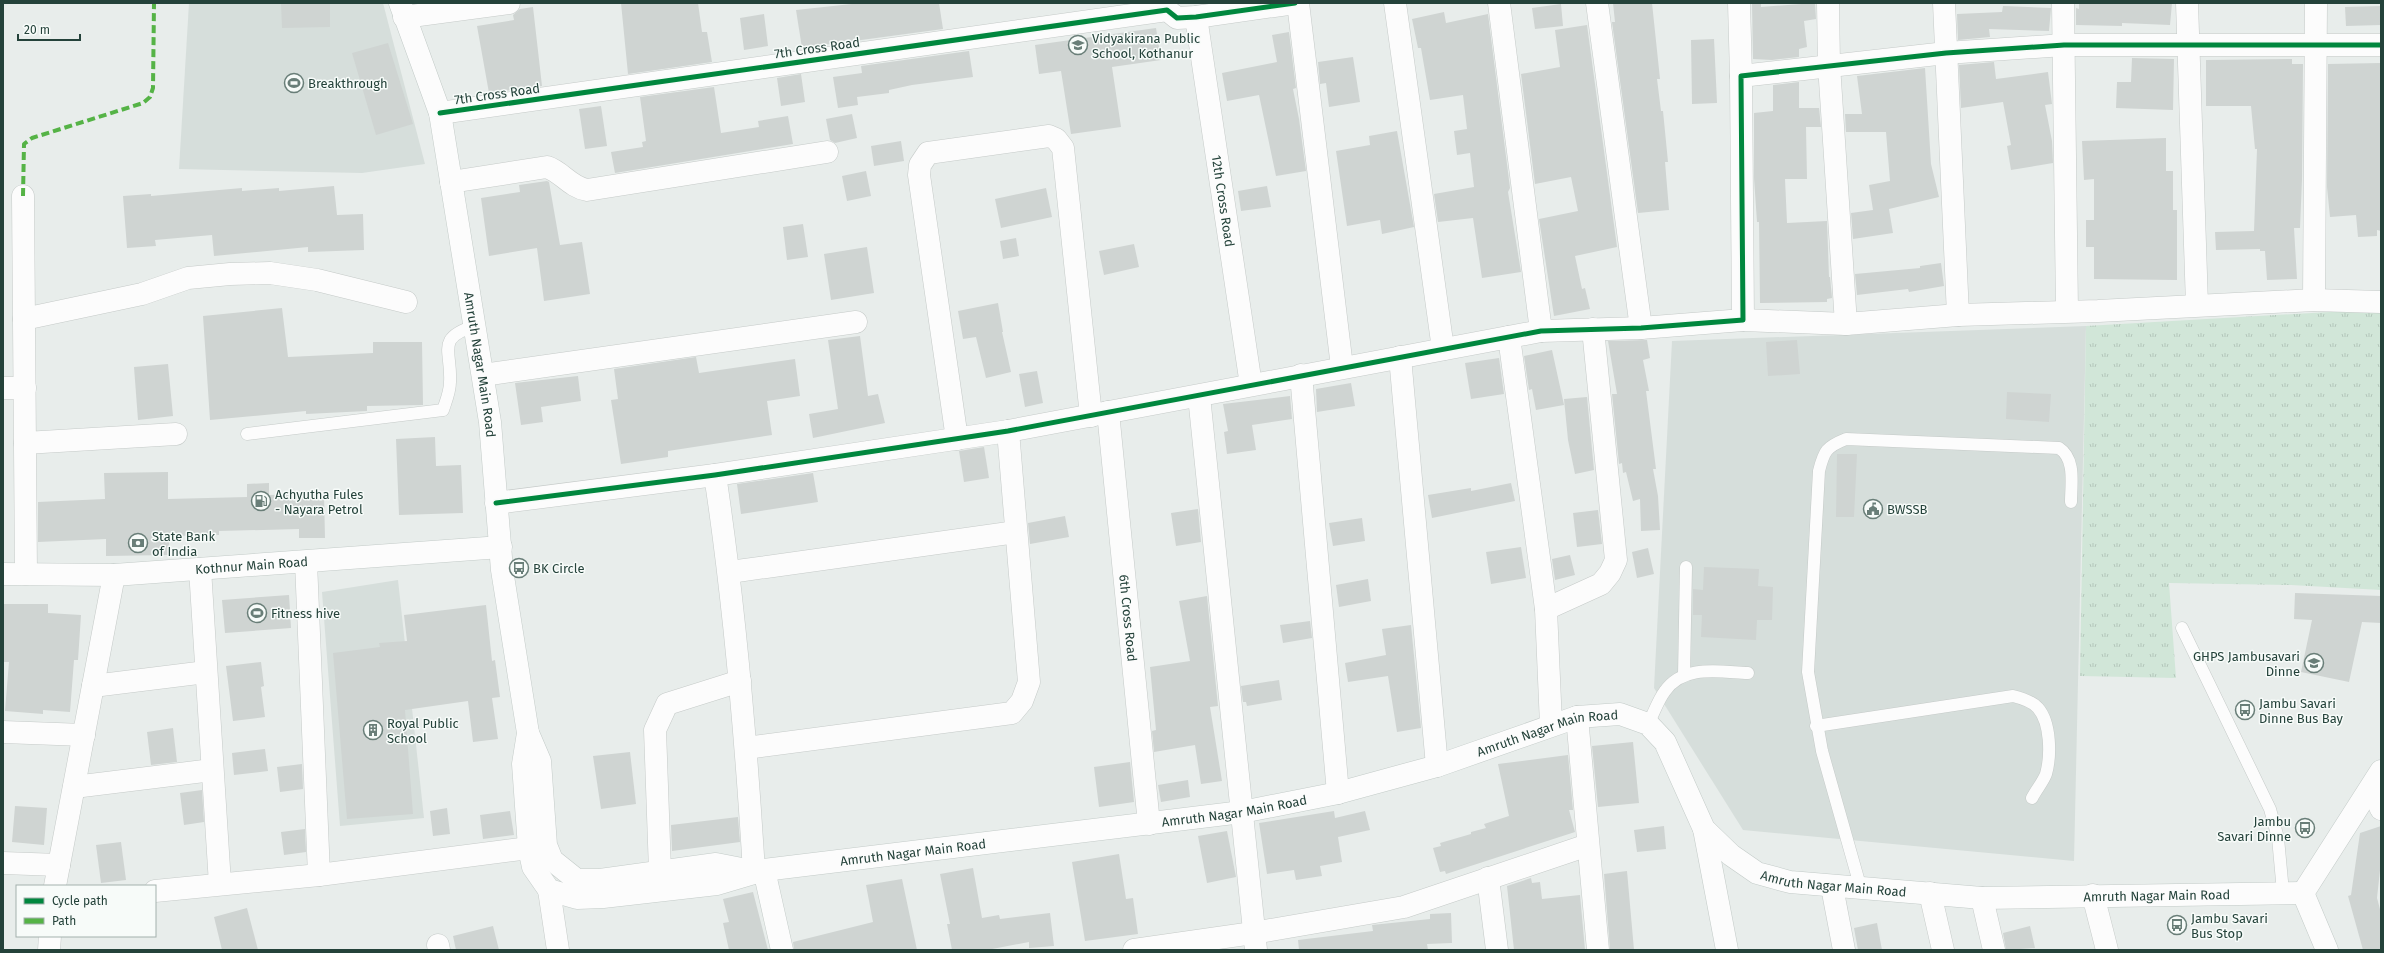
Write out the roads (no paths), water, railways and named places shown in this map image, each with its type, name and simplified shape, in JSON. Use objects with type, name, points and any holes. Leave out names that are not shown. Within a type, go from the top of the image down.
[{"type":"street","points":[[402,10],[509,3]]},
{"type":"street","points":[[1296,3],[1342,367]]},
{"type":"street","name":"7th Cross Road","points":[[440,113],[1167,6],[1177,18],[1196,17],[1264,5],[1296,3]]},
{"type":"street","points":[[1395,3],[1443,349]]},
{"type":"street","points":[[1499,3],[1541,331]]},
{"type":"street","points":[[1597,3],[1641,328]]},
{"type":"street","points":[[1739,3],[1743,320]]},
{"type":"street","points":[[1828,3],[1829,64],[1846,324]]},
{"type":"street","points":[[1944,3],[1958,315]]},
{"type":"street","points":[[2063,3],[2067,311]]},
{"type":"street","points":[[2187,3],[2187,44],[2197,305]]},
{"type":"street","points":[[2314,300],[2316,3]]},
{"type":"street","name":"Amruth Nagar Main Road","points":[[402,10],[440,113],[490,422],[502,570],[528,733],[540,761],[546,845],[552,860],[577,880],[600,880],[716,864],[759,871]]},
{"type":"street","name":"12th Cross Road","points":[[1196,17],[1251,385]]},
{"type":"street","points":[[1741,76],[1829,64],[1946,53],[2064,45],[2381,45]]},
{"type":"street","name":"6th Cross Road","points":[[957,439],[920,175],[920,165],[928,153],[1049,136],[1060,142],[1063,148],[1099,414],[1149,824]]},
{"type":"street","points":[[451,182],[547,167],[554,170],[576,188],[587,190],[827,152]]},
{"type":"street","points":[[23,196],[26,574]]},
{"type":"street","points":[[24,319],[142,294],[188,278],[230,274],[270,273],[317,280],[406,302]]},
{"type":"street","points":[[496,503],[715,475],[957,439],[1199,396],[1342,367],[1541,331],[1641,328],[1743,320],[1846,324],[1958,315],[2314,300],[2381,302]]},
{"type":"street","points":[[483,375],[856,322]]},
{"type":"street","points":[[1546,609],[1601,584],[1610,573],[1616,560],[1593,329]]},
{"type":"street","points":[[1509,337],[1546,609],[1551,725]]},
{"type":"street","points":[[1400,357],[1437,766]]},
{"type":"street","points":[[1301,375],[1338,793]]},
{"type":"street","points":[[3,388],[25,388]]},
{"type":"street","points":[[1199,396],[1254,942]]},
{"type":"street","points":[[746,748],[1012,713],[1022,701],[1028,682],[1008,430]]},
{"type":"street","points":[[25,443],[176,434]]},
{"type":"street","points":[[715,475],[730,572],[759,871],[782,950]]},
{"type":"street","points":[[730,572],[1016,532]]},
{"type":"street","name":"Kothnur Main Road","points":[[3,574],[114,574],[306,562],[501,547]]},
{"type":"street","points":[[306,562],[319,875]]},
{"type":"street","points":[[200,569],[220,884]]},
{"type":"street","points":[[55,885],[114,574]]},
{"type":"street","points":[[93,686],[206,672]]},
{"type":"street","points":[[660,871],[655,730],[667,704],[740,681]]},
{"type":"street","name":"Amruth Nagar Main Road","points":[[528,733],[523,764],[529,848],[533,867],[549,890],[577,898],[603,897],[717,884],[759,871],[1242,812],[1338,793],[1437,766],[1577,717],[1620,714],[1648,724],[1665,742],[1704,829],[1731,854],[1757,873],[1790,882],[1832,887],[1982,898],[2293,892]]},
{"type":"street","points":[[1577,717],[1598,950]]},
{"type":"street","points":[[3,732],[84,735]]},
{"type":"street","points":[[74,787],[212,770]]},
{"type":"street","points":[[2326,950],[2293,892],[2376,779]]},
{"type":"street","points":[[2376,779],[2381,810]]},
{"type":"street","points":[[1704,829],[1727,950]]},
{"type":"street","points":[[1134,950],[1254,942],[1404,907],[1588,845]]},
{"type":"street","points":[[156,891],[319,875],[529,848]]},
{"type":"street","points":[[3,863],[59,865]]},
{"type":"street","points":[[1488,878],[1497,950]]},
{"type":"street","points":[[1832,887],[1844,950]]},
{"type":"street","points":[[549,890],[558,950]]},
{"type":"street","points":[[1930,893],[1943,950]]},
{"type":"street","points":[[2093,895],[2107,950]]},
{"type":"street","points":[[1982,898],[1994,950]]},
{"type":"street","points":[[49,950],[50,937]]},
{"type":"lane","points":[[247,434],[443,410],[450,382],[447,349],[451,338],[459,331],[474,326]]},
{"type":"lane","points":[[1861,888],[1816,726],[1808,672],[1819,472],[1823,455],[1831,445],[1846,439],[2059,448],[2064,452],[2071,469],[2071,502]]},
{"type":"lane","points":[[1684,675],[1686,568]]},
{"type":"lane","points":[[2182,628],[2270,809],[2293,892]]},
{"type":"lane","points":[[1648,724],[1665,690],[1684,675],[1700,671],[1748,673]]},
{"type":"lane","points":[[1816,726],[2013,696],[2024,699],[2038,708],[2047,726],[2048,746],[2046,774],[2032,798]]},
{"type":"place","name":"Vidyakirana Public School, Kothanur","points":[[1078,45]]},
{"type":"place","name":"Breakthrough","points":[[294,83]]},
{"type":"place","name":"Achyutha Fules - Nayara Petrol","points":[[261,501]]},
{"type":"place","name":"BWSSB","points":[[1873,509]]},
{"type":"place","name":"State Bank of India","points":[[138,543]]},
{"type":"place","name":"BK Circle","points":[[519,568]]},
{"type":"place","name":"Fitness hive","points":[[257,613]]},
{"type":"place","name":"GHPS Jambusavari Dinne","points":[[2314,663]]},
{"type":"place","name":"Jambu Savari Dinne Bus Bay","points":[[2245,710]]},
{"type":"place","name":"Royal Public School","points":[[373,730]]},
{"type":"place","name":"Jambu Savari Dinne","points":[[2305,828]]},
{"type":"place","name":"Jambu Savari Bus Stop","points":[[2177,925]]}]
